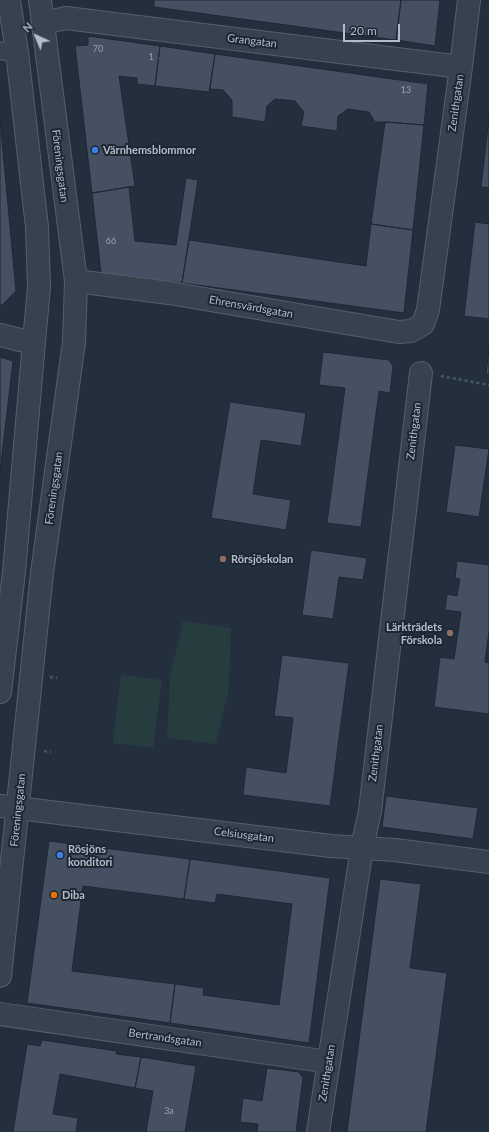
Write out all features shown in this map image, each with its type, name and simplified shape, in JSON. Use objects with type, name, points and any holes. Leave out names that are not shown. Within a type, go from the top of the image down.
[{"type":"street","points":[[0,692],[14,572],[39,286],[37,227],[9,51],[9,0]]},
{"type":"street","name":"Föreningsgatan","points":[[0,976],[9,807],[74,342],[76,281],[40,0]]},
{"type":"street","name":"Zenithgatan","points":[[423,324],[428,310],[461,67],[468,0]]},
{"type":"street","name":"Grangatan","points":[[42,23],[66,18],[461,67]]},
{"type":"street","name":"Ehrensvärdsgatan","points":[[76,281],[169,293],[400,332],[411,331],[423,324]]},
{"type":"street","points":[[0,334],[20,340],[34,342]]},
{"type":"street","name":"Zenithgatan","points":[[318,1132],[362,848],[371,801],[421,372]]},
{"type":"street","name":"Celsiusgatan","points":[[9,807],[332,846],[395,850],[489,862]]},
{"type":"street","name":"Bertrandsgatan","points":[[0,1014],[330,1062]]},
{"type":"path","points":[[421,372],[489,385]]},
{"type":"green space","points":[[183,621],[231,628],[229,687],[216,744],[167,738],[170,678]]},
{"type":"green space","points":[[121,675],[162,680],[153,748],[113,743]]},
{"type":"building","points":[[154,0],[401,0],[396,40],[154,7]]},
{"type":"building","points":[[401,0],[440,0],[435,46],[396,40]]},
{"type":"building","points":[[88,36],[160,46],[155,86],[137,84],[137,78],[119,76],[135,186],[92,193],[75,46],[88,45]]},
{"type":"building","points":[[160,46],[215,54],[209,92],[155,86]]},
{"type":"building","points":[[215,54],[428,84],[424,125],[375,122],[369,112],[348,109],[338,116],[337,131],[301,126],[304,112],[295,101],[275,99],[267,106],[265,122],[232,117],[232,100],[223,90],[210,89]]},
{"type":"building","points":[[489,118],[489,188],[481,187]]},
{"type":"building","points":[[0,119],[16,291],[2,305],[0,305]]},
{"type":"building","points":[[385,122],[424,125],[413,230],[371,224]]},
{"type":"building","points":[[186,178],[198,180],[182,283],[101,273],[92,193],[129,187],[135,241],[176,245]]},
{"type":"building","points":[[475,222],[489,224],[489,319],[464,316]]},
{"type":"building","points":[[371,224],[413,230],[404,313],[182,283],[189,240],[366,266]]},
{"type":"building","points":[[489,349],[489,374],[486,374]]},
{"type":"building","points":[[323,352],[389,360],[393,366],[390,393],[379,391],[361,527],[327,523],[345,388],[319,385]]},
{"type":"building","points":[[0,357],[13,361],[0,472]]},
{"type":"building","points":[[230,402],[306,413],[301,446],[261,440],[253,494],[291,500],[286,530],[211,518]]},
{"type":"building","points":[[455,445],[489,449],[479,517],[446,512]]},
{"type":"building","points":[[311,550],[367,558],[363,580],[339,577],[333,619],[302,615]]},
{"type":"building","points":[[457,561],[489,565],[489,632],[485,662],[489,663],[489,714],[434,707],[440,657],[454,659],[461,612],[445,610],[447,594],[457,596],[460,579],[455,578]]},
{"type":"building","points":[[282,655],[349,663],[330,806],[243,795],[246,767],[286,773],[293,718],[274,716]]},
{"type":"building","points":[[386,796],[478,808],[473,839],[382,827]]},
{"type":"building","points":[[49,841],[190,859],[184,899],[83,886],[72,971],[175,984],[170,1023],[27,1003]]},
{"type":"building","points":[[190,859],[330,878],[309,1043],[170,1023],[175,984],[204,988],[203,995],[279,1005],[292,904],[217,894],[215,903],[184,899]]},
{"type":"building","points":[[380,879],[421,884],[410,968],[447,973],[426,1132],[347,1132]]},
{"type":"building","points":[[42,1040],[117,1051],[116,1054],[141,1057],[135,1088],[60,1074],[53,1114],[78,1118],[76,1132],[13,1132],[27,1044],[40,1046]]},
{"type":"building","points":[[141,1057],[196,1066],[185,1132],[146,1132],[153,1091],[135,1088]]},
{"type":"building","points":[[267,1068],[299,1072],[303,1078],[296,1132],[257,1132],[258,1124],[240,1122],[243,1098],[262,1101]]},
{"type":"place","name":"Värnhemsblommor","points":[[95,150]]},
{"type":"place","name":"Rörsjöskolan","points":[[223,559]]},
{"type":"place","name":"Lärkträdets Förskola","points":[[450,633]]},
{"type":"place","name":"Rösjöns konditori","points":[[60,855]]},
{"type":"place","name":"Diba","points":[[54,895]]}]
